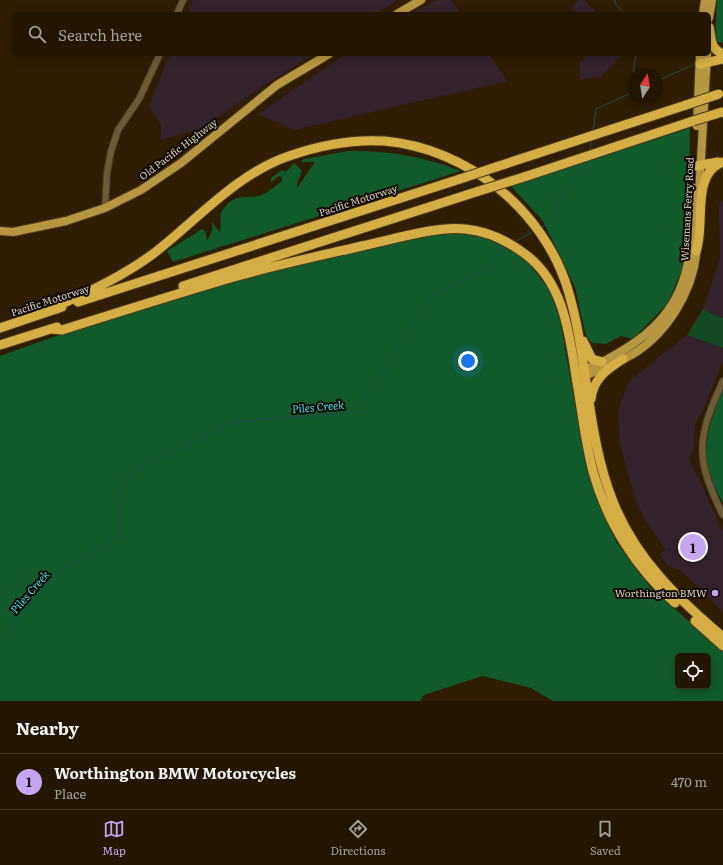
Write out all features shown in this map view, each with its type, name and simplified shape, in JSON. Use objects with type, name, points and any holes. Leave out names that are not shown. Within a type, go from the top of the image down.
[{"type":"highway","points":[[711,43],[715,49],[723,54]]},
{"type":"highway","points":[[704,60],[723,59]]},
{"type":"highway","name":"Pacific Motorway","points":[[0,328],[721,94]]},
{"type":"highway","points":[[0,345],[524,177],[722,111]]},
{"type":"highway","points":[[57,309],[59,305],[122,274],[147,258],[242,180],[277,160],[321,145],[363,141],[413,146],[446,156],[468,167],[506,194],[521,208],[542,237],[567,287],[577,327],[581,374],[594,474],[606,510],[637,562],[656,585],[723,646]]},
{"type":"highway","points":[[697,166],[723,161]]},
{"type":"highway","points":[[696,251],[705,177],[714,166],[723,161]]},
{"type":"highway","points":[[52,329],[62,330],[259,270],[427,232],[464,228],[498,238],[526,254],[545,275],[561,303],[569,336],[591,409],[603,471],[622,521],[653,570],[674,594],[723,637]]},
{"type":"highway","points":[[577,327],[592,359],[602,362]]},
{"type":"highway","points":[[591,409],[592,394],[596,382],[607,370],[623,359]]},
{"type":"highway","points":[[699,616],[723,633]]},
{"type":"main road","points":[[401,12],[421,0]]},
{"type":"main road","points":[[703,12],[705,0]]},
{"type":"main road","points":[[710,12],[712,0]]},
{"type":"main road","name":"Old Pacific Highway","points":[[0,231],[13,232],[66,221],[105,208],[141,190],[162,177],[277,85],[326,56]]},
{"type":"main road","name":"Wisemans Ferry Road","points":[[581,374],[644,336],[661,320],[680,291],[685,278],[690,253],[704,60]]},
{"type":"main road","name":"Wisemans Ferry Road","points":[[581,374],[613,361],[623,359],[655,336],[674,313],[691,279],[696,251],[697,166]]},
{"type":"street","points":[[178,12],[183,0]]},
{"type":"street","points":[[105,208],[107,173],[111,151],[118,130],[140,98],[159,56]]},
{"type":"street","points":[[723,381],[708,415],[702,452],[706,476],[723,515]]},
{"type":"shaded area","points":[[193,0],[398,0],[379,12],[188,12]]},
{"type":"shaded area","points":[[437,0],[451,0],[460,12],[414,12]]},
{"type":"shaded area","points":[[579,0],[585,0],[595,12],[575,12],[572,6]]},
{"type":"shaded area","points":[[169,56],[311,56],[252,93],[202,129],[161,139],[161,125],[149,106]]},
{"type":"shaded area","points":[[343,56],[490,56],[507,81],[294,130],[258,114]]},
{"type":"shaded area","points":[[585,56],[621,56],[601,77],[580,79],[580,61],[584,60]]},
{"type":"shaded area","points":[[723,200],[723,318],[703,309],[720,259],[719,204]]},
{"type":"shaded area","points":[[687,335],[723,348],[723,361],[704,408],[695,424],[694,449],[689,458],[723,531],[723,612],[682,571],[667,565],[659,554],[666,550],[645,520],[635,498],[620,445],[618,411],[629,381]]},
{"type":"green space","points":[[717,0],[723,0],[723,42],[715,43]]},
{"type":"green space","points":[[690,128],[689,220],[683,267],[668,303],[633,339],[621,336],[606,344],[592,343],[586,336],[575,287],[543,221],[511,186]]},
{"type":"green space","points":[[348,151],[406,155],[461,171],[173,262],[167,251],[202,229],[205,231],[207,241],[212,231],[212,221],[219,232],[221,227],[221,213],[232,200],[242,197],[258,196],[266,193],[282,181],[282,177],[279,176],[271,182],[271,178],[282,170],[286,172],[294,163],[302,171],[297,188],[315,162],[301,162],[304,159]]},
{"type":"green space","points":[[464,232],[497,241],[525,258],[550,291],[559,314],[585,461],[598,503],[617,543],[651,588],[723,651],[723,701],[553,701],[531,688],[482,676],[424,695],[420,701],[0,701],[0,356],[53,337],[274,270],[426,235]]},
{"type":"green space","points":[[703,309],[723,318],[723,348],[687,335]]},
{"type":"green space","points":[[723,390],[723,503],[708,472],[706,452],[709,430],[715,408]]},
{"type":"waterway","name":"Piles Creek","points":[[615,0],[616,5],[624,12]]},
{"type":"waterway","name":"Piles Creek","points":[[634,68],[636,56]]},
{"type":"waterway","points":[[663,78],[693,65]]},
{"type":"waterway","name":"Piles Creek","points":[[593,132],[596,109],[627,95]]},
{"type":"waterway","name":"Piles Creek","points":[[590,152],[591,141]]},
{"type":"waterway","name":"Piles Creek","points":[[541,228],[551,222],[565,189],[587,171],[588,161]]},
{"type":"waterway","name":"Piles Creek","points":[[514,242],[534,231]]},
{"type":"waterway","name":"Piles Creek","points":[[0,640],[58,572],[120,537],[118,497],[132,471],[232,422],[357,412],[435,294],[485,271],[506,246]]},
{"type":"place","name":"Worthington BMW Motorcycles","points":[[693,547]]},
{"type":"place","name":"Worthington BMW","points":[[715,593]]}]
